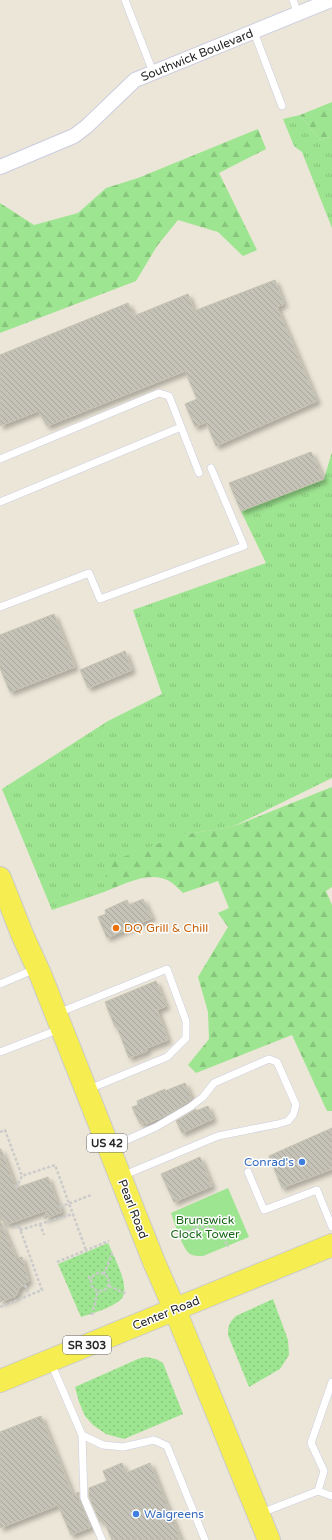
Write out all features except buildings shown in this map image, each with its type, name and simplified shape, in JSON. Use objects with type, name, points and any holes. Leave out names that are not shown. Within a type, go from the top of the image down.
[{"type":"main road","name":"Pearl Road","points":[[1,881],[87,1090],[154,1262],[269,1540]]},
{"type":"main road","name":"Center Road","points":[[0,1381],[332,1245]]},
{"type":"street","name":"Southwick Boulevard","points":[[0,166],[74,136],[86,127],[135,80],[331,0]]},
{"type":"lane","points":[[125,0],[153,72]]},
{"type":"lane","points":[[293,0],[298,14]]},
{"type":"lane","points":[[254,32],[282,106]]},
{"type":"lane","points":[[0,459],[159,393],[169,396],[200,473]]},
{"type":"lane","points":[[0,502],[181,427]]},
{"type":"lane","points":[[0,607],[90,573],[100,599],[244,546],[212,468]]},
{"type":"lane","points":[[0,984],[37,968]]},
{"type":"lane","points":[[0,1052],[59,1021],[167,969],[186,1021],[186,1038],[167,1057],[87,1090]]},
{"type":"lane","points":[[109,1148],[156,1127],[190,1107],[203,1097],[214,1083],[269,1060],[277,1062],[296,1105],[293,1115],[288,1121],[218,1136],[120,1177]]},
{"type":"lane","points":[[248,1172],[264,1210],[317,1190],[332,1227]]},
{"type":"lane","points":[[50,1361],[82,1435],[84,1498],[102,1540]]},
{"type":"lane","points":[[318,1491],[324,1472],[311,1443],[332,1382]]},
{"type":"lane","points":[[82,1435],[103,1445],[123,1447],[154,1440],[167,1446],[205,1540]]},
{"type":"lane","points":[[258,1514],[318,1491],[332,1496]]},
{"type":"path","points":[[0,1132],[5,1130],[22,1176]]},
{"type":"path","points":[[16,1188],[22,1176],[55,1165],[86,1250]]},
{"type":"path","points":[[60,1207],[91,1195]]},
{"type":"path","points":[[20,1230],[73,1214]]},
{"type":"path","points":[[40,1224],[44,1235]]},
{"type":"path","points":[[0,1307],[42,1290],[20,1230],[18,1226],[14,1228]]},
{"type":"path","points":[[178,1235],[200,1226],[209,1229],[213,1228],[214,1232],[223,1236],[228,1247]]},
{"type":"path","points":[[57,1262],[109,1241]]},
{"type":"path","points":[[104,1274],[113,1251]]},
{"type":"path","points":[[92,1279],[97,1274],[104,1274]]},
{"type":"path","points":[[92,1279],[93,1287],[98,1291],[105,1290],[109,1286],[109,1280],[104,1274]]},
{"type":"path","points":[[88,1277],[92,1279]]},
{"type":"path","points":[[26,1285],[30,1296]]},
{"type":"path","points":[[109,1286],[127,1294]]},
{"type":"path","points":[[92,1315],[98,1291]]},
{"type":"green space","points":[[332,102],[332,136],[320,140],[300,115]]},
{"type":"green space","points":[[300,115],[320,140],[332,136],[332,228],[302,152],[294,146],[283,119]]},
{"type":"green space","points":[[258,129],[266,149],[219,173],[257,250],[243,256],[218,232],[178,220],[157,246],[136,281],[0,333],[0,203],[34,225],[78,213],[106,188],[138,178]]},
{"type":"green space","points":[[332,452],[332,778],[232,827],[181,835],[104,882],[104,892],[52,910],[2,789],[108,721],[162,694],[133,610],[266,563],[241,511],[324,479]]},
{"type":"green space","points":[[332,787],[332,887],[326,891],[332,905],[332,1111],[327,1111],[292,1035],[196,1073],[188,1065],[209,1039],[208,1012],[198,977],[228,927],[218,913],[229,908],[218,881],[183,893],[171,882],[163,878],[146,878],[128,882],[104,892],[104,882],[110,862],[181,835],[232,827]]},
{"type":"green space","name":"Brunswick Clock Tower","points":[[228,1188],[249,1237],[203,1256],[195,1256],[190,1254],[182,1241],[171,1213]]},
{"type":"green space","points":[[108,1243],[121,1273],[124,1290],[123,1296],[119,1301],[111,1306],[81,1317],[58,1264]]},
{"type":"green space","points":[[273,1299],[288,1340],[289,1355],[280,1369],[249,1387],[228,1335],[230,1323],[236,1316]]},
{"type":"green space","points":[[146,1357],[156,1359],[163,1363],[183,1414],[124,1439],[106,1434],[93,1425],[85,1416],[75,1387],[138,1359]]},
{"type":"place","name":"DQ Grill & Chill","points":[[116,928]]},
{"type":"place","name":"Conrad's","points":[[302,1162]]},
{"type":"place","name":"Walgreens","points":[[136,1514]]}]
